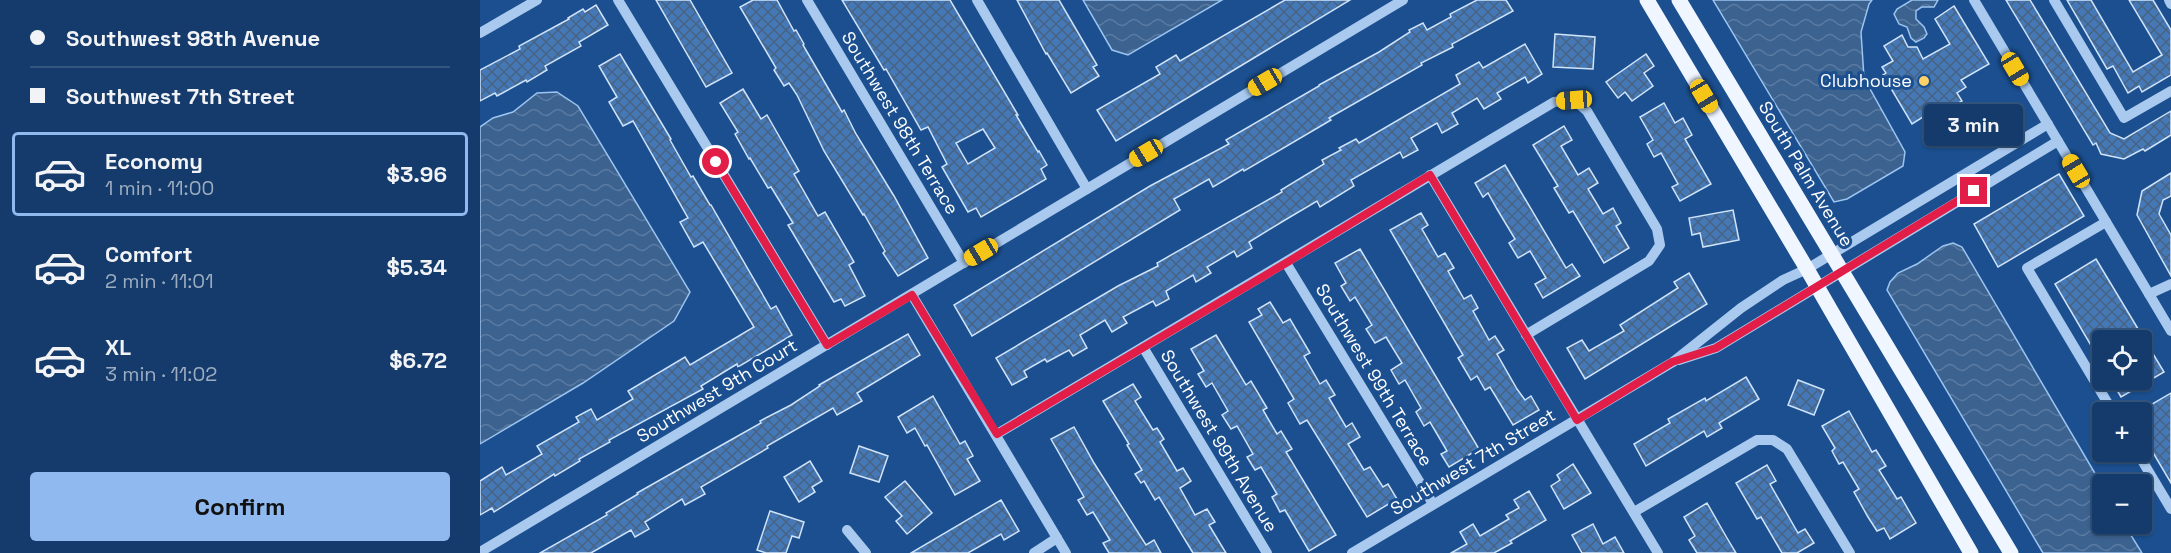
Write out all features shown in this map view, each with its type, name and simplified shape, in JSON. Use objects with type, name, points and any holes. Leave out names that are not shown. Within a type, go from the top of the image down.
[{"type":"main road","points":[[1647,0],[1817,286],[1971,553]]},
{"type":"main road","name":"South Palm Avenue","points":[[1679,0],[2011,553]]},
{"type":"street","points":[[480,33],[537,0]]},
{"type":"street","points":[[618,0],[827,345]]},
{"type":"street","name":"Southwest 98th Terrace","points":[[807,0],[964,263]]},
{"type":"street","points":[[977,0],[1087,189]]},
{"type":"street","name":"Southwest 9th Court","points":[[480,552],[1403,0]]},
{"type":"street","points":[[1974,0],[2171,331]]},
{"type":"street","points":[[2054,0],[2124,118],[2171,91]]},
{"type":"street","points":[[997,434],[1554,102],[1574,100],[1587,111],[1657,229],[1660,245],[1649,261],[1526,335]]},
{"type":"street","name":"Southwest 7th Street","points":[[1353,553],[1672,362],[1741,308],[1783,280],[1831,255],[2048,124]]},
{"type":"street","name":"Southwest 7th Street","points":[[1672,362],[1716,348],[2058,141]]},
{"type":"street","points":[[2009,147],[2019,164]]},
{"type":"street","points":[[1430,175],[1658,553]]},
{"type":"street","points":[[1951,182],[1962,199]]},
{"type":"street","points":[[2106,222],[2027,268],[2107,402]]},
{"type":"street","name":"Southwest 99th Terrace","points":[[1286,263],[1433,504]]},
{"type":"street","points":[[2149,294],[2171,284]]},
{"type":"street","points":[[912,295],[1066,553]]},
{"type":"street","name":"Southwest 99th Avenue","points":[[1143,347],[1267,553]]},
{"type":"street","points":[[1634,512],[1757,440],[1773,440],[1787,449],[1850,553]]},
{"type":"street","points":[[2143,462],[2171,509]]},
{"type":"street","points":[[847,530],[866,553]]},
{"type":"street","points":[[1034,553],[1058,538]]},
{"type":"water","points":[[1083,0],[1222,0],[1128,55],[1112,50]]},
{"type":"water","points":[[1713,0],[1872,0],[1861,32],[1864,78],[1905,152],[1903,166],[1847,199],[1834,202]]},
{"type":"water","points":[[1912,0],[1938,0],[1934,7],[1922,7],[1916,11],[1916,19],[1927,34],[1916,42],[1911,38],[1907,27],[1899,24],[1894,14],[1897,9]]},
{"type":"water","points":[[557,92],[578,106],[690,292],[674,321],[583,383],[480,444],[480,127],[493,118],[513,112],[537,93]]},
{"type":"water","points":[[1953,243],[1962,247],[2095,474],[2092,474],[2092,534],[2130,534],[2142,553],[2043,553],[1887,290],[1890,282],[1898,273],[1917,264],[1943,246]]},
{"type":"building","points":[[656,0],[690,0],[732,73],[706,87]]},
{"type":"building","points":[[753,0],[777,0],[842,112],[844,110],[928,258],[898,276],[883,253],[885,251],[864,214],[824,151],[797,95],[789,83],[784,86],[740,7]]},
{"type":"building","points":[[842,0],[950,0],[1047,165],[1041,169],[1046,179],[981,217],[976,208],[968,212],[942,167],[947,164],[928,127],[921,130],[886,69],[884,70]],"holes":[[[983,129],[995,148],[968,164],[956,143]]]},
{"type":"building","points":[[1017,0],[1059,0],[1097,65],[1093,67],[1099,76],[1071,93],[1046,54]]},
{"type":"building","points":[[1285,0],[1350,0],[1116,141],[1097,110],[1160,74],[1156,67],[1176,55],[1180,61]]},
{"type":"building","points":[[1477,0],[1506,0],[1513,11],[1452,44],[1453,47],[1421,63],[1422,65],[1329,118],[1331,120],[1244,171],[1243,169],[1213,187],[1209,179],[1174,199],[1180,210],[972,336],[954,305],[1150,186],[1229,144],[1226,140],[1379,52],[1410,32],[1409,30],[1423,23],[1427,30],[1451,17],[1450,14]]},
{"type":"building","points":[[2006,0],[2030,0],[2110,133],[2124,139],[2171,111],[2171,135],[2145,151],[2143,149],[2124,159],[2101,154],[2096,143],[2093,145]]},
{"type":"building","points":[[2067,0],[2091,0],[2133,72],[2162,55],[2129,0],[2153,0],[2171,30],[2171,75],[2142,92],[2139,86],[2128,93],[2113,66],[2107,69]]},
{"type":"building","points":[[596,5],[608,25],[579,42],[581,46],[545,66],[547,70],[527,82],[526,80],[497,96],[495,93],[480,101],[480,70],[520,49],[519,46],[583,9],[585,12]]},
{"type":"building","name":"Clubhouse","points":[[1954,6],[1989,64],[1961,80],[1966,87],[1957,93],[1962,101],[1951,107],[1953,110],[1940,118],[1938,115],[1930,120],[1926,115],[1912,124],[1883,75],[1886,73],[1882,67],[1893,61],[1884,46],[1902,35],[1908,47],[1917,47],[1923,59],[1950,44],[1935,19]]},
{"type":"building","points":[[1555,34],[1595,37],[1593,69],[1553,67]]},
{"type":"building","points":[[1525,44],[1542,74],[1528,83],[1525,77],[1497,93],[1501,99],[1484,109],[1477,98],[1452,113],[1458,124],[1442,133],[1437,123],[1411,138],[1418,150],[1403,158],[1400,152],[1351,180],[1354,186],[1320,207],[1317,201],[1249,242],[1252,248],[1237,257],[1234,251],[1207,267],[1211,273],[1196,282],[1193,275],[1166,291],[1169,299],[1156,306],[1153,301],[1123,317],[1127,323],[1112,332],[1105,320],[1080,335],[1087,348],[1073,356],[1069,350],[1047,362],[1045,359],[1024,371],[1027,377],[1012,385],[996,358],[1282,192],[1281,190],[1324,164],[1322,160],[1341,150],[1339,148],[1356,139],[1359,143],[1460,84],[1456,75],[1479,62],[1483,68]]},
{"type":"building","points":[[620,54],[771,309],[776,306],[792,335],[738,367],[737,364],[701,386],[703,389],[609,440],[610,442],[579,459],[580,461],[555,476],[554,474],[494,512],[492,508],[480,515],[480,481],[502,467],[506,475],[542,454],[537,446],[579,422],[576,417],[591,409],[597,420],[633,399],[628,391],[685,357],[690,365],[754,327],[703,242],[694,247],[680,222],[688,218],[633,121],[623,126],[609,102],[617,97],[599,66]]},
{"type":"building","points":[[1646,54],[1654,66],[1644,73],[1653,86],[1632,101],[1625,92],[1618,98],[1606,82]]},
{"type":"building","points":[[743,89],[761,119],[767,115],[799,171],[794,174],[818,216],[825,212],[854,262],[849,265],[865,296],[845,306],[841,299],[834,302],[788,225],[793,223],[771,187],[768,188],[749,159],[735,134],[738,132],[720,103]]},
{"type":"building","points":[[1664,103],[1675,123],[1683,118],[1692,135],[1685,139],[1711,184],[1680,201],[1672,187],[1678,184],[1661,153],[1654,157],[1647,144],[1653,140],[1640,117]]},
{"type":"building","points":[[1564,126],[1572,140],[1561,146],[1578,175],[1589,168],[1598,183],[1588,189],[1603,214],[1613,208],[1621,223],[1616,226],[1629,248],[1604,263],[1573,211],[1569,213],[1554,188],[1558,186],[1533,145]]},
{"type":"building","points":[[1505,165],[1566,268],[1572,264],[1580,276],[1543,298],[1535,284],[1546,278],[1530,251],[1518,258],[1509,243],[1515,239],[1488,193],[1483,197],[1475,183]]},
{"type":"building","points":[[2171,173],[2171,196],[2163,200],[2159,214],[2171,235],[2171,276],[2137,215],[2142,191]]},
{"type":"building","points":[[2059,174],[2084,216],[1998,267],[1974,224]]},
{"type":"building","points":[[1733,210],[1739,240],[1703,247],[1700,233],[1692,235],[1689,218]]},
{"type":"building","points":[[1421,213],[1428,225],[1422,229],[1438,257],[1445,253],[1454,268],[1448,271],[1464,299],[1471,295],[1478,308],[1473,311],[1489,340],[1495,336],[1504,350],[1497,354],[1517,389],[1525,400],[1531,396],[1539,410],[1513,425],[1490,387],[1485,390],[1477,376],[1471,380],[1458,358],[1463,355],[1390,230]]},
{"type":"building","points":[[1360,249],[1479,449],[1449,467],[1441,454],[1447,451],[1430,422],[1424,426],[1416,412],[1421,408],[1405,380],[1399,384],[1391,370],[1402,363],[1386,337],[1375,343],[1366,329],[1372,325],[1355,297],[1350,301],[1341,286],[1346,283],[1335,263]]},
{"type":"building","points":[[2096,259],[2139,330],[2092,330],[2092,347],[2055,284]]},
{"type":"building","points":[[1689,273],[1707,304],[1585,379],[1567,348],[1582,340],[1589,351],[1624,331],[1620,325],[1678,288],[1674,282]]},
{"type":"building","points":[[1270,302],[1283,323],[1290,319],[1310,353],[1304,356],[1320,384],[1326,380],[1335,395],[1329,398],[1346,427],[1352,423],[1360,437],[1348,444],[1364,470],[1370,467],[1383,487],[1388,484],[1397,499],[1367,517],[1307,420],[1300,424],[1288,403],[1294,399],[1249,322],[1262,315],[1258,309]]},
{"type":"building","points":[[908,334],[920,355],[857,393],[862,401],[837,415],[833,408],[767,446],[768,448],[701,487],[705,494],[685,505],[682,499],[645,522],[649,529],[635,537],[631,530],[591,553],[540,553],[607,515],[606,513],[637,493],[761,423],[760,421],[791,405],[819,385]]},
{"type":"building","points":[[1216,335],[1246,385],[1251,381],[1267,408],[1263,410],[1277,434],[1281,431],[1292,449],[1286,452],[1336,535],[1309,551],[1285,510],[1280,512],[1272,497],[1277,494],[1261,467],[1255,470],[1247,457],[1253,454],[1237,426],[1231,429],[1222,415],[1228,411],[1212,383],[1206,387],[1198,374],[1204,371],[1191,349]]},
{"type":"building","points":[[2152,352],[2164,372],[2152,379]]},
{"type":"building","points":[[1746,377],[1759,399],[1719,423],[1722,428],[1707,437],[1704,431],[1646,466],[1634,444],[1670,423],[1668,419],[1705,398],[1706,401]]},
{"type":"building","points":[[1798,380],[1824,390],[1814,415],[1788,405]]},
{"type":"building","points":[[1133,384],[1141,397],[1135,401],[1153,430],[1157,428],[1164,439],[1160,442],[1177,471],[1183,468],[1191,481],[1180,488],[1195,515],[1207,509],[1215,522],[1209,525],[1226,553],[1193,553],[1159,497],[1155,500],[1144,481],[1141,483],[1135,474],[1142,470],[1103,401]]},
{"type":"building","points":[[2117,390],[2133,390],[2121,397]]},
{"type":"building","points":[[2171,393],[2171,483],[2152,451],[2152,404]]},
{"type":"building","points":[[933,396],[960,444],[965,441],[973,456],[967,459],[980,481],[955,495],[915,428],[907,433],[898,417]]},
{"type":"building","points":[[1849,411],[1872,452],[1876,450],[1886,466],[1879,470],[1897,499],[1901,497],[1916,523],[1890,539],[1884,528],[1877,531],[1868,517],[1854,492],[1859,489],[1843,462],[1839,464],[1832,451],[1835,448],[1822,426]]},
{"type":"building","points":[[1074,427],[1146,545],[1154,540],[1161,553],[1109,553],[1103,543],[1110,540],[1093,512],[1087,515],[1078,500],[1084,497],[1051,439]]},
{"type":"building","points":[[859,446],[888,456],[879,482],[850,473]]},
{"type":"building","points":[[810,461],[822,481],[812,487],[815,492],[799,502],[784,477]]},
{"type":"building","points":[[1573,464],[1591,493],[1564,509],[1551,486],[1560,480],[1557,475]]},
{"type":"building","points":[[1767,465],[1776,481],[1770,484],[1798,533],[1805,529],[1814,543],[1797,553],[1782,553],[1761,517],[1757,519],[1736,483]]},
{"type":"building","points":[[905,481],[932,513],[907,534],[896,521],[902,516],[885,497]]},
{"type":"building","points":[[1529,491],[1546,520],[1494,553],[1451,553],[1467,544],[1460,532],[1473,524],[1480,536],[1509,519],[1506,515],[1519,508],[1514,500]]},
{"type":"building","points":[[1001,500],[1019,531],[1004,540],[1001,534],[968,553],[911,553]]},
{"type":"building","points":[[1707,503],[1736,553],[1697,553],[1689,540],[1695,536],[1684,517]]},
{"type":"building","points":[[770,511],[804,522],[799,538],[792,536],[786,553],[766,553],[757,550]]},
{"type":"building","points":[[1593,524],[1603,544],[1615,537],[1624,553],[1582,553],[1572,535]]},
{"type":"place","name":"Clubhouse","points":[[1924,81]]},
{"type":"route","points":[[716,162],[827,345],[912,295],[997,434],[1430,175],[1577,420],[1672,362],[1716,348],[1974,191]]}]
